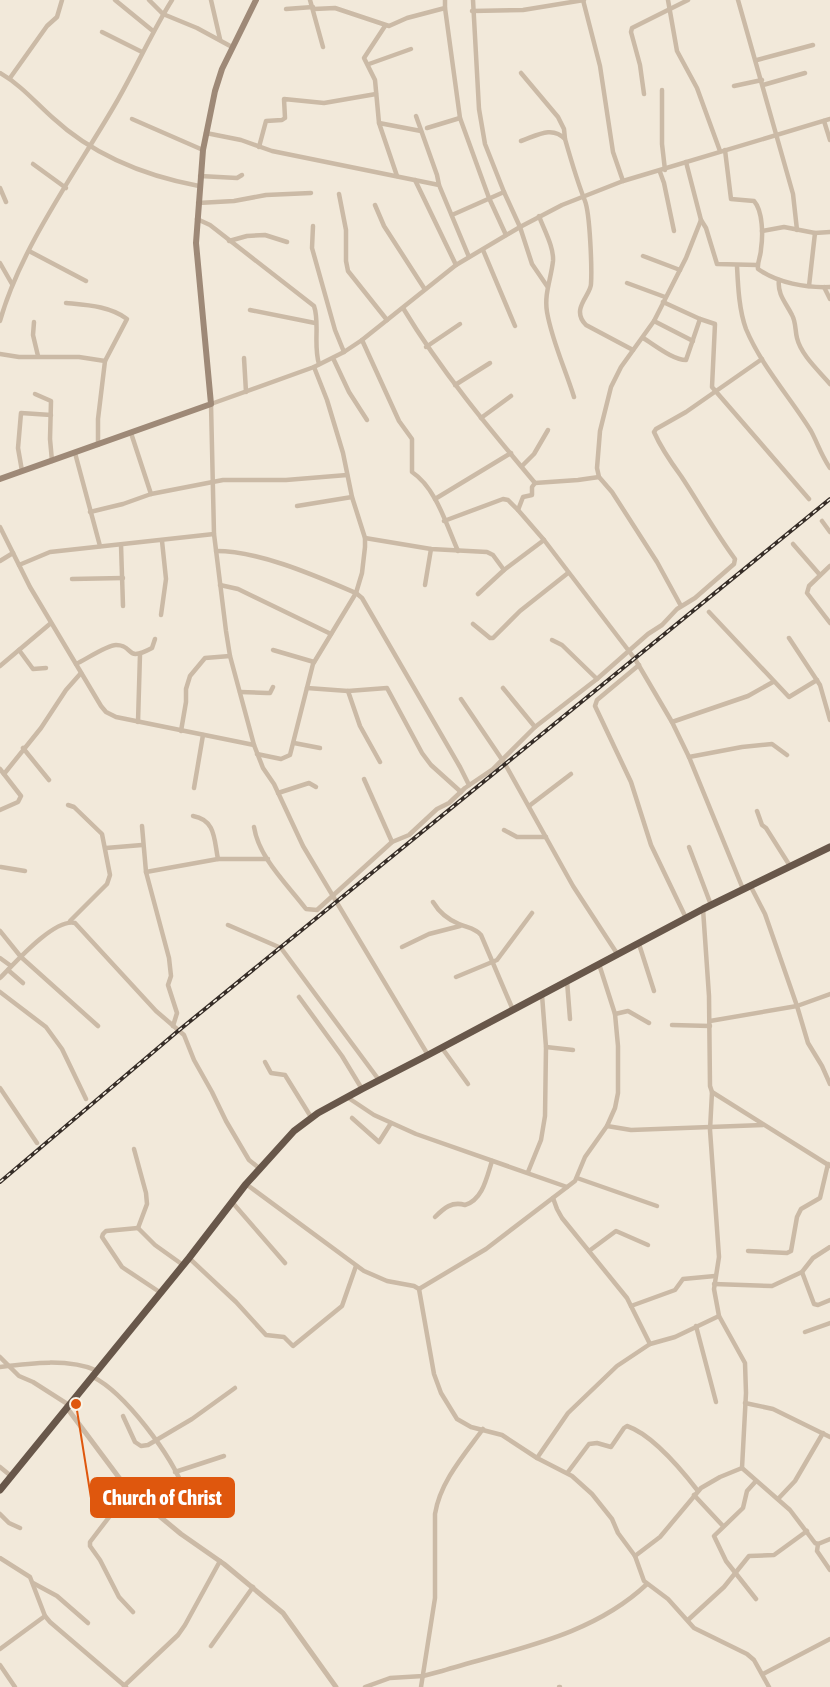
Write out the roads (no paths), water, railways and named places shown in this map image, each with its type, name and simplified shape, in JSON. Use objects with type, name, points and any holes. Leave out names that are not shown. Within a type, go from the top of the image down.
[{"type":"highway","points":[[0,1490],[96,1374],[259,1168],[294,1131],[312,1117],[703,909],[830,847]]},
{"type":"main road","points":[[0,479],[211,404],[196,243],[200,176],[215,91],[232,47],[256,0]]},
{"type":"street","points":[[10,78],[47,26],[57,17],[62,0]]},
{"type":"street","points":[[115,0],[153,32]]},
{"type":"street","points":[[149,0],[163,14],[220,39],[232,47]]},
{"type":"street","points":[[0,321],[6,298],[29,252],[115,106],[141,52],[172,0]]},
{"type":"street","points":[[211,0],[220,39]]},
{"type":"street","points":[[310,0],[323,47]]},
{"type":"street","points":[[335,8],[336,0]]},
{"type":"street","points":[[445,0],[444,8],[460,118],[489,198],[506,235]]},
{"type":"street","points":[[473,0],[481,126],[485,144],[520,227],[532,264],[547,286]]},
{"type":"street","points":[[472,11],[523,10],[583,0],[600,66],[613,152],[624,181]]},
{"type":"street","points":[[668,0],[677,51],[697,88],[722,151],[731,199],[756,202],[762,231],[761,251],[757,265],[761,271],[779,280],[827,287],[830,299]]},
{"type":"street","points":[[644,94],[640,65],[631,30],[688,0]]},
{"type":"street","points":[[738,0],[757,60],[793,194],[797,230]]},
{"type":"street","points":[[286,9],[335,8],[385,26],[444,8]]},
{"type":"street","points":[[385,26],[365,59],[375,80],[379,123],[397,176]]},
{"type":"street","points":[[102,32],[141,52]]},
{"type":"street","points":[[757,60],[813,45]]},
{"type":"street","points":[[369,64],[411,49]]},
{"type":"street","points":[[0,73],[24,90],[54,120],[90,146],[120,162],[155,176],[199,186]]},
{"type":"street","points":[[734,86],[763,83],[805,73]]},
{"type":"street","points":[[520,74],[561,122],[586,207],[592,265],[591,287],[580,307],[582,321],[633,350]]},
{"type":"street","points":[[662,90],[662,171],[674,231]]},
{"type":"street","points":[[259,147],[266,121],[285,118],[284,99],[324,103],[376,94]]},
{"type":"street","points":[[416,116],[437,175],[438,185],[470,257]]},
{"type":"street","points":[[427,128],[460,118]]},
{"type":"street","points":[[132,119],[203,150]]},
{"type":"street","points":[[428,1055],[303,846],[254,745],[230,656],[220,585],[214,534],[211,404],[316,366],[344,352],[456,265],[539,216],[624,181],[830,119]]},
{"type":"street","points":[[824,121],[830,140]]},
{"type":"street","points":[[521,141],[552,131],[561,122]]},
{"type":"street","points":[[379,123],[421,131]]},
{"type":"street","points":[[552,131],[565,139]]},
{"type":"street","points":[[206,133],[379,174],[438,185]]},
{"type":"street","points":[[686,162],[701,220],[712,243],[716,262],[737,266],[757,265]]},
{"type":"street","points":[[33,164],[66,188]]},
{"type":"street","points":[[200,176],[237,178],[242,175]]},
{"type":"street","points":[[415,180],[456,265]]},
{"type":"street","points":[[0,188],[6,202]]},
{"type":"street","points":[[452,214],[504,192]]},
{"type":"street","points":[[198,203],[234,201],[266,195],[311,193]]},
{"type":"street","points":[[339,194],[344,217],[348,271],[387,320]]},
{"type":"street","points":[[375,205],[384,226],[424,288]]},
{"type":"street","points":[[539,216],[553,261],[547,286],[547,310],[551,336],[562,360],[574,397]]},
{"type":"street","points":[[197,219],[210,225],[307,299],[315,309],[316,366],[340,442],[352,496],[365,538],[362,573],[356,593],[314,662],[290,755],[281,759],[257,754]]},
{"type":"street","points":[[681,606],[657,562],[612,492],[599,477],[597,468],[600,431],[611,387],[654,321],[680,270],[701,220]]},
{"type":"street","points":[[313,226],[312,248],[335,330],[344,352]]},
{"type":"street","points":[[762,231],[783,227],[815,233],[830,232]]},
{"type":"street","points":[[809,286],[815,233]]},
{"type":"street","points":[[229,241],[247,236],[265,235],[287,242]]},
{"type":"street","points":[[237,240],[238,247]]},
{"type":"street","points":[[483,250],[515,326]]},
{"type":"street","points":[[29,252],[86,281]]},
{"type":"street","points":[[643,256],[680,270]]},
{"type":"street","points":[[0,263],[12,284]]},
{"type":"street","points":[[737,266],[738,291],[746,328],[762,359],[810,430],[821,456],[830,468]]},
{"type":"street","points":[[779,280],[778,288],[795,320],[797,338],[801,348],[830,384]]},
{"type":"street","points":[[627,283],[716,325],[711,384],[715,392],[809,499]]},
{"type":"street","points":[[0,297],[6,298]]},
{"type":"street","points":[[66,303],[98,307],[113,311],[126,319],[105,361],[98,419],[98,445]]},
{"type":"street","points":[[403,308],[426,347],[535,483]]},
{"type":"street","points":[[250,310],[315,323]]},
{"type":"street","points":[[643,338],[666,351],[671,357],[683,361],[688,358],[700,319]]},
{"type":"street","points":[[654,321],[693,341]]},
{"type":"street","points":[[34,322],[33,335],[38,356]]},
{"type":"street","points":[[426,347],[460,324]]},
{"type":"street","points":[[362,340],[399,421],[412,439],[412,472],[424,482],[435,499],[458,551]]},
{"type":"street","points":[[0,354],[19,357],[73,357],[105,361]]},
{"type":"street","points":[[244,358],[246,392]]},
{"type":"street","points":[[333,358],[349,392],[366,420]]},
{"type":"street","points":[[254,826],[256,840],[268,859],[306,909],[317,910],[392,842],[416,830],[437,809],[449,803],[469,785],[494,769],[535,727],[630,652],[681,606],[695,598],[734,564],[735,560],[672,466],[654,432],[762,359]]},
{"type":"street","points":[[455,385],[490,363]]},
{"type":"street","points":[[35,394],[51,401],[52,461]]},
{"type":"street","points":[[481,418],[511,396]]},
{"type":"street","points":[[22,471],[18,444],[21,413],[51,415]]},
{"type":"street","points":[[522,466],[534,454],[548,430]]},
{"type":"street","points":[[131,433],[152,494]]},
{"type":"street","points":[[75,453],[100,546]]},
{"type":"street","points":[[435,499],[510,453]]},
{"type":"street","points":[[90,512],[152,494],[224,480],[286,480],[347,475]]},
{"type":"street","points":[[535,483],[599,477]]},
{"type":"street","points":[[518,510],[523,497],[532,495],[532,487],[535,483]]},
{"type":"street","points":[[297,506],[352,496]]},
{"type":"street","points":[[444,521],[499,499],[508,500],[544,540],[639,665],[689,757],[746,887],[765,914],[808,1043],[830,1084]]},
{"type":"street","points":[[822,520],[830,531]]},
{"type":"street","points":[[0,527],[51,623],[106,712],[138,722],[254,745]]},
{"type":"street","points":[[19,565],[50,552],[214,534]]},
{"type":"street","points":[[365,538],[431,549],[490,553],[504,570]]},
{"type":"street","points":[[478,594],[504,570],[544,540]]},
{"type":"street","points":[[161,615],[166,579],[162,541]]},
{"type":"street","points":[[793,544],[820,575]]},
{"type":"street","points":[[121,545],[123,606]]},
{"type":"street","points":[[425,585],[431,549]]},
{"type":"street","points":[[216,551],[233,552],[293,567],[356,593],[362,598],[469,785]]},
{"type":"street","points":[[0,561],[13,553]]},
{"type":"street","points":[[830,566],[809,586],[807,593],[830,623]]},
{"type":"street","points":[[473,624],[493,638],[520,611],[568,573]]},
{"type":"street","points":[[72,579],[123,578]]},
{"type":"street","points":[[220,585],[238,589],[332,634]]},
{"type":"street","points":[[709,612],[790,698],[817,680]]},
{"type":"street","points":[[0,666],[51,623]]},
{"type":"street","points":[[789,638],[822,688],[830,720]]},
{"type":"street","points":[[76,664],[114,645],[121,646],[134,654],[140,654],[152,648],[155,639]]},
{"type":"street","points":[[552,640],[562,645],[597,679]]},
{"type":"street","points":[[19,650],[33,669],[46,668]]},
{"type":"street","points":[[273,650],[314,662]]},
{"type":"street","points":[[138,722],[140,654]]},
{"type":"street","points":[[181,731],[186,688],[192,672],[205,658],[230,656]]},
{"type":"street","points":[[639,665],[597,700],[596,706],[631,782],[651,845],[686,918]]},
{"type":"street","points":[[0,810],[18,802],[21,796],[2,771],[41,728],[66,690],[81,673]]},
{"type":"street","points":[[672,722],[748,696],[773,682]]},
{"type":"street","points":[[240,692],[270,693],[273,687]]},
{"type":"street","points":[[307,688],[348,691],[387,688],[422,753],[431,765],[461,792]]},
{"type":"street","points":[[503,688],[535,727]]},
{"type":"street","points":[[348,691],[360,726],[380,762]]},
{"type":"street","points":[[461,699],[503,760],[573,886],[618,955]]},
{"type":"street","points":[[194,788],[203,735]]},
{"type":"street","points":[[294,743],[320,748]]},
{"type":"street","points":[[689,757],[770,744],[775,745],[787,755]]},
{"type":"street","points":[[23,748],[49,780]]},
{"type":"street","points":[[529,806],[571,774]]},
{"type":"street","points":[[364,779],[392,842]]},
{"type":"street","points":[[278,793],[309,783],[316,787]]},
{"type":"street","points":[[0,978],[49,933],[70,921],[109,880],[104,838],[99,830],[74,807],[68,805]]},
{"type":"street","points":[[757,811],[762,825],[790,866]]},
{"type":"street","points":[[193,816],[205,819],[211,825],[218,859]]},
{"type":"street","points":[[141,826],[146,872],[169,958],[171,976],[168,985],[177,1013],[173,1026]]},
{"type":"street","points":[[504,830],[517,837],[546,837]]},
{"type":"street","points":[[106,849],[142,845]]},
{"type":"street","points":[[689,847],[711,905]]},
{"type":"street","points":[[146,872],[218,859],[268,859]]},
{"type":"street","points":[[0,862],[0,868],[25,871]]},
{"type":"street","points":[[434,902],[440,911],[463,925],[476,929],[481,935],[513,1010]]},
{"type":"street","points":[[703,909],[710,1024],[710,1086],[712,1092],[710,1126],[719,1257],[714,1284],[719,1316],[745,1363],[742,1468],[796,1516],[818,1544],[817,1551],[830,1570]]},
{"type":"street","points":[[456,977],[493,962],[532,913]]},
{"type":"street","points":[[70,921],[75,923],[184,1035],[194,1060],[226,1121],[249,1160],[259,1168]]},
{"type":"street","points":[[228,925],[280,948],[379,1080]]},
{"type":"street","points":[[402,947],[429,934],[463,925]]},
{"type":"street","points":[[0,931],[21,957],[98,1026]]},
{"type":"street","points":[[639,944],[654,991]]},
{"type":"street","points":[[0,958],[23,983]]},
{"type":"street","points":[[419,1289],[486,1249],[567,1187],[577,1178],[585,1157],[608,1126],[618,1093],[618,1046],[615,1014],[599,964]]},
{"type":"street","points":[[567,981],[570,1019]]},
{"type":"street","points":[[0,993],[38,1020],[54,1037],[86,1099]]},
{"type":"street","points":[[528,1172],[544,1129],[546,1047],[542,994]]},
{"type":"street","points":[[672,1025],[710,1024],[797,1006],[830,994]]},
{"type":"street","points":[[299,997],[342,1056],[362,1089]]},
{"type":"street","points":[[615,1014],[628,1011],[649,1023]]},
{"type":"street","points":[[546,1047],[573,1050]]},
{"type":"street","points":[[442,1048],[468,1084]]},
{"type":"street","points":[[265,1062],[272,1073],[285,1075],[312,1117]]},
{"type":"street","points":[[0,1089],[37,1143]]},
{"type":"street","points":[[712,1092],[829,1165],[820,1198],[801,1209],[797,1217],[791,1251],[787,1253],[748,1251]]},
{"type":"street","points":[[347,1097],[391,1123],[444,1145],[567,1187]]},
{"type":"street","points":[[352,1118],[379,1142],[391,1123]]},
{"type":"street","points":[[608,1126],[631,1130],[765,1125]]},
{"type":"street","points":[[134,1149],[147,1204],[138,1228]]},
{"type":"street","points":[[435,1217],[451,1204],[465,1204],[476,1198],[483,1187],[492,1161]]},
{"type":"street","points":[[577,1178],[657,1206]]},
{"type":"street","points":[[246,1184],[356,1266],[376,1278],[419,1289]]},
{"type":"street","points":[[553,1198],[562,1218],[624,1292],[650,1344]]},
{"type":"street","points":[[232,1202],[285,1263]]},
{"type":"street","points":[[138,1228],[155,1245],[183,1265]]},
{"type":"street","points":[[138,1228],[106,1231],[102,1237],[123,1267],[161,1293]]},
{"type":"street","points":[[589,1251],[616,1231],[648,1245]]},
{"type":"street","points":[[714,1284],[772,1286],[802,1272],[813,1258],[830,1247]]},
{"type":"street","points":[[189,1258],[236,1302],[266,1335],[284,1337],[293,1346],[342,1306],[356,1266]]},
{"type":"street","points":[[802,1272],[814,1304],[818,1305],[830,1300]]},
{"type":"street","points":[[631,1306],[675,1290],[683,1279],[716,1276]]},
{"type":"street","points":[[419,1289],[429,1353],[441,1393],[457,1419],[463,1424],[502,1435],[537,1458],[568,1472],[603,1506],[635,1556],[641,1577],[647,1584],[668,1599],[700,1631],[747,1654],[754,1660],[768,1685],[760,1687]]},
{"type":"street","points":[[537,1458],[568,1413],[617,1366],[650,1344],[675,1337],[719,1316]]},
{"type":"street","points":[[805,1332],[830,1323]]},
{"type":"street","points":[[696,1326],[716,1402]]},
{"type":"street","points":[[0,1358],[19,1376],[33,1382],[68,1407],[129,1491],[283,1612],[336,1687]]},
{"type":"street","points":[[0,1367],[67,1364],[85,1366],[108,1384],[156,1441],[184,1490]]},
{"type":"street","points":[[123,1416],[135,1442],[141,1446],[156,1441],[192,1419],[235,1388]]},
{"type":"street","points":[[745,1403],[773,1409],[830,1437]]},
{"type":"street","points":[[568,1472],[589,1444],[597,1443],[610,1447],[627,1426],[656,1445],[682,1471],[696,1493],[723,1526]]},
{"type":"street","points":[[421,1687],[435,1598],[437,1502],[461,1459],[483,1429]]},
{"type":"street","points":[[778,1499],[795,1481],[823,1433]]},
{"type":"street","points":[[175,1472],[224,1456]]},
{"type":"street","points":[[0,1467],[11,1476]]},
{"type":"street","points":[[635,1556],[660,1537],[696,1493],[720,1477],[742,1468]]},
{"type":"street","points":[[756,1481],[747,1491],[743,1508],[715,1533],[714,1538],[736,1574],[756,1599]]},
{"type":"street","points":[[129,1491],[90,1542],[90,1546],[119,1597],[133,1612]]},
{"type":"street","points":[[0,1514],[9,1523],[20,1528]]},
{"type":"street","points":[[688,1620],[736,1574],[749,1556],[774,1556],[807,1531]]},
{"type":"street","points":[[818,1544],[830,1539]]},
{"type":"street","points":[[0,1558],[57,1596],[88,1623]]},
{"type":"street","points":[[33,1582],[45,1616],[124,1686],[178,1635],[220,1561]]},
{"type":"street","points":[[365,1687],[390,1678],[423,1676],[535,1644],[576,1629],[623,1605],[647,1584]]},
{"type":"street","points":[[211,1646],[253,1587]]},
{"type":"street","points":[[0,1649],[45,1616]]},
{"type":"street","points":[[763,1674],[830,1639]]},
{"type":"street","points":[[0,1665],[15,1687]]},
{"type":"railway","points":[[0,1182],[178,1031],[830,499]]},
{"type":"place","name":"Church of Christ","points":[[76,1404]]}]
